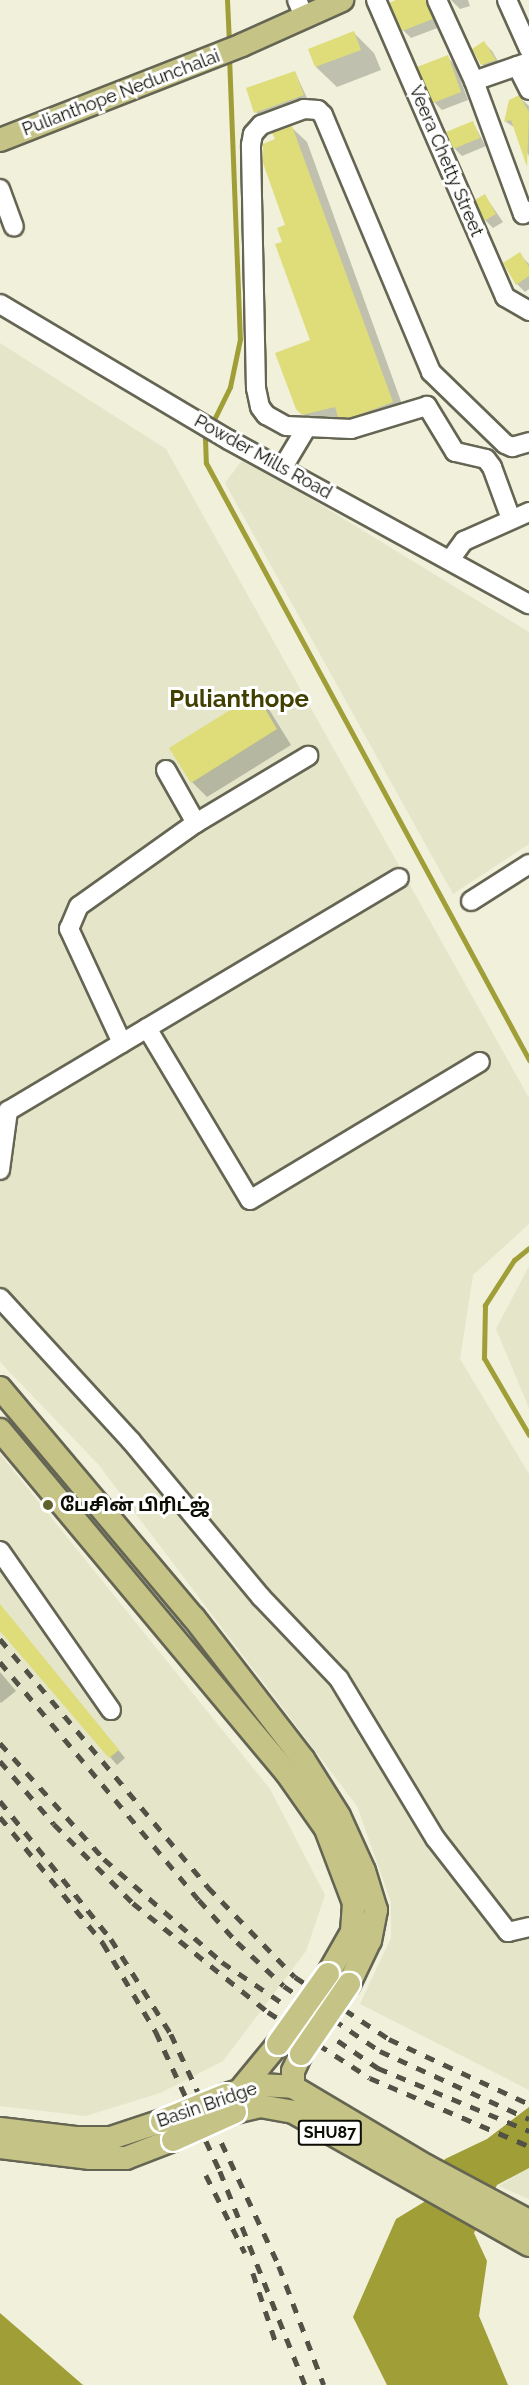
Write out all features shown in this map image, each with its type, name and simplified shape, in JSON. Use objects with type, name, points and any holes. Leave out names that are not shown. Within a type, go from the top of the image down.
[{"type":"main road","name":"Pulianthope Nedunchalai","points":[[2,136],[232,49],[301,9],[342,0]]},
{"type":"main road","points":[[0,1388],[194,1618],[303,1759],[339,1816],[364,1870],[376,1910],[370,1940],[349,1984],[301,2054],[293,2071],[293,2087]]},
{"type":"main road","points":[[0,1430],[286,1772],[326,1829],[354,1902],[352,1932],[328,1974],[278,2044],[234,2099]]},
{"type":"main road","name":"Basin Bridge","points":[[0,2147],[90,2158],[126,2158],[167,2131],[234,2099],[274,2084],[293,2087],[422,2176]]},
{"type":"main road","name":"Basin Bridge","points":[[234,2099],[293,2112],[422,2176],[489,2213]]},
{"type":"main road","name":"Basin Bridge","points":[[0,2129],[75,2138],[111,2138],[167,2131]]},
{"type":"main road","name":"SHU87","points":[[489,2213],[529,2220]]},
{"type":"main road","name":"SHU87","points":[[489,2213],[529,2245]]},
{"type":"street","name":"Veera Chetty Street","points":[[376,0],[505,297],[529,311]]},
{"type":"street","points":[[437,0],[474,81],[526,213]]},
{"type":"street","points":[[507,0],[529,49]]},
{"type":"street","points":[[474,81],[523,64],[529,90]]},
{"type":"street","points":[[511,519],[492,467],[486,459],[455,452],[427,406],[360,428],[307,427],[274,422],[266,415],[257,399],[251,145],[253,134],[261,124],[310,108],[318,110],[326,123],[431,372],[505,444],[512,447],[529,442]]},
{"type":"street","points":[[0,189],[14,227]]},
{"type":"street","name":"Powder Mills Road","points":[[0,304],[229,440],[283,467],[529,604]]},
{"type":"street","points":[[283,467],[307,427]]},
{"type":"street","points":[[450,560],[464,541],[529,512]]},
{"type":"street","points":[[122,1043],[69,929],[79,906],[196,823],[308,756]]},
{"type":"street","points":[[166,770],[196,823]]},
{"type":"street","points":[[471,901],[529,864]]},
{"type":"street","points":[[0,1170],[8,1110],[399,878]]},
{"type":"street","points":[[147,1028],[250,1200],[480,1062]]},
{"type":"street","points":[[0,1298],[131,1441],[261,1597],[339,1679],[435,1838],[508,1932],[529,1927]]},
{"type":"street","points":[[0,1551],[111,1710]]},
{"type":"shaded area","points":[[0,343],[166,449],[529,1098],[529,1224],[473,1275],[460,1359],[529,1474],[529,2090],[360,2004],[391,1938],[391,1902],[357,1806],[98,1464],[0,1362]]},
{"type":"shaded area","points":[[244,458],[529,632],[529,844],[453,894],[225,483]]},
{"type":"shaded area","points":[[529,1266],[529,1408],[496,1329]]},
{"type":"shaded area","points":[[0,1454],[270,1789],[325,1895],[306,1951],[223,2061],[160,2093],[86,2116],[0,2106]]},
{"type":"shaded area","points":[[529,2107],[529,2168],[497,2185],[474,2233],[487,2261],[479,2316],[508,2385],[387,2385],[353,2317],[396,2219],[424,2202],[445,2159],[487,2139]]},
{"type":"shaded area","points":[[529,2168],[529,2199],[499,2186]]},
{"type":"shaded area","points":[[0,2313],[83,2385],[0,2385]]},
{"type":"building","points":[[396,0],[426,0],[433,19],[402,31],[389,3]]},
{"type":"building","points":[[354,31],[361,50],[315,67],[308,49]]},
{"type":"building","points":[[484,41],[496,60],[481,65],[472,49]]},
{"type":"building","points":[[448,55],[461,92],[433,103],[417,67]]},
{"type":"building","points":[[295,71],[304,95],[254,113],[246,88]]},
{"type":"building","points":[[519,95],[529,112],[527,167],[511,120],[504,122],[509,100]]},
{"type":"building","points":[[473,121],[480,138],[453,149],[446,132]]},
{"type":"building","points":[[292,126],[393,402],[350,418],[338,417],[335,407],[302,415],[296,409],[275,353],[310,340],[275,244],[282,242],[277,228],[285,225],[263,163],[263,144],[275,139],[272,133]]},
{"type":"building","points":[[485,194],[496,214],[484,221],[475,200]]},
{"type":"building","points":[[520,252],[529,267],[529,276],[516,285],[503,263]]},
{"type":"building","points":[[256,694],[277,729],[191,783],[169,748]]},
{"type":"building","points":[[0,1604],[119,1750],[109,1758],[0,1631]]},
{"type":"waterway","points":[[227,0],[229,43]]},
{"type":"waterway","points":[[229,56],[240,339],[230,387],[205,438],[206,463],[529,1060]]},
{"type":"waterway","points":[[529,1248],[514,1260],[485,1305],[484,1358],[529,1435]]},
{"type":"railway","points":[[0,1639],[208,1887],[295,1977],[389,2039],[529,2104]]},
{"type":"railway","points":[[0,1662],[199,1900],[237,1942],[284,1986],[380,2051],[529,2119]]},
{"type":"railway","points":[[0,1743],[104,1859],[222,1962],[378,2068],[529,2131]]},
{"type":"railway","points":[[0,1761],[54,1824],[133,1903],[268,2012],[370,2078],[529,2146]]},
{"type":"railway","points":[[0,1801],[111,1939],[171,2034],[279,2266],[324,2385]]},
{"type":"railway","points":[[0,1817],[103,1943],[156,2032],[220,2171],[305,2385]]},
{"type":"railway","points":[[206,2175],[245,2253]]},
{"type":"railway","points":[[253,2273],[277,2346]]},
{"type":"place","name":"பேசின் பிரிட்ஜ்","points":[[48,1505]]},
{"type":"district","name":"Pulianthope","points":[[239,699]]}]
